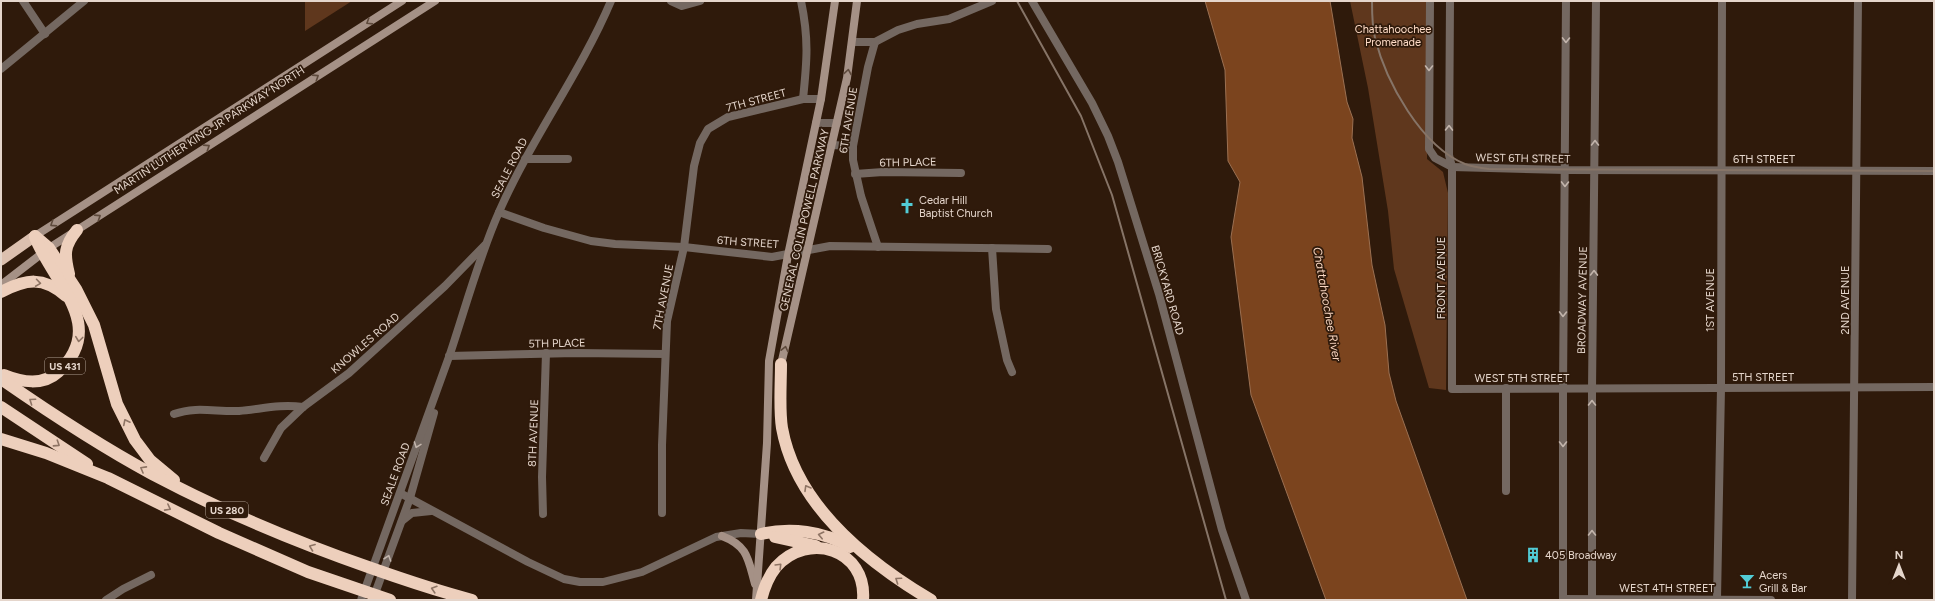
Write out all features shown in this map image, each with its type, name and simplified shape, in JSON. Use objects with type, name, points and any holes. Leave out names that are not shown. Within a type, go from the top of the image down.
[{"type":"highway","points":[[71,281],[66,251],[68,242],[77,230]]},
{"type":"highway","points":[[35,236],[45,251],[72,301]]},
{"type":"highway","name":"MARTIN LUTHER KING JR PARKWAY NORTH","points":[[1,260],[35,236]]},
{"type":"highway","points":[[45,251],[71,281],[94,326],[117,404],[135,440],[150,460],[188,492]]},
{"type":"highway","points":[[1,292],[18,283],[34,282],[50,285],[58,289],[72,301]]},
{"type":"highway","name":"US 431","points":[[1,374],[16,380],[36,382],[55,375],[68,363],[76,350],[79,340],[80,324],[72,301]]},
{"type":"highway","points":[[781,364],[782,427],[793,464],[813,499],[843,534],[868,558]]},
{"type":"highway","name":"US 280","points":[[1,379],[103,446],[188,492],[314,548],[416,584],[472,600]]},
{"type":"highway","name":"US 280","points":[[1,407],[108,478],[263,553],[308,572],[390,600]]},
{"type":"highway","points":[[1,438],[46,453],[108,478]]},
{"type":"highway","points":[[760,534],[775,531],[819,534],[837,539],[868,558],[900,582],[931,600]]},
{"type":"highway","points":[[760,534],[835,551],[849,560],[859,573],[864,589],[863,600]]},
{"type":"highway","points":[[758,598],[766,582],[777,566],[798,551],[821,547]]},
{"type":"main road","name":"MARTIN LUTHER KING JR PARKWAY NORTH","points":[[35,236],[402,1]]},
{"type":"main road","name":"MARTIN LUTHER KING JR PARKWAY NORTH","points":[[1,285],[45,251],[77,230],[435,1]]},
{"type":"main road","name":"GENERAL COLIN POWELL PARKWAY","points":[[758,598],[760,534],[767,443],[768,361],[788,255],[821,99],[835,1]]},
{"type":"main road","name":"GENERAL COLIN POWELL PARKWAY","points":[[767,443],[781,364],[847,78],[857,1]]},
{"type":"main road","points":[[722,536],[736,542],[744,550],[758,598]]},
{"type":"street","points":[[22,1],[45,34]]},
{"type":"street","points":[[2,68],[84,1]]},
{"type":"street","points":[[671,1],[682,6],[700,1]]},
{"type":"street","points":[[801,1],[808,38],[808,58],[803,99]]},
{"type":"street","points":[[852,42],[875,42],[898,30],[917,24],[949,18],[992,1]]},
{"type":"street","name":"BRICKYARD ROAD","points":[[1032,1],[1092,103],[1108,136],[1118,162],[1155,281],[1224,536],[1246,600]]},
{"type":"street","points":[[1430,1],[1429,149],[1435,158],[1452,167]]},
{"type":"street","name":"FRONT AVENUE","points":[[1450,1],[1449,154],[1452,167],[1452,389]]},
{"type":"street","name":"BROADWAY AVENUE","points":[[1563,600],[1566,1]]},
{"type":"street","name":"BROADWAY AVENUE","points":[[1592,600],[1592,389],[1596,1]]},
{"type":"street","name":"1ST AVENUE","points":[[1717,599],[1721,388],[1722,1]]},
{"type":"street","name":"2ND AVENUE","points":[[1852,600],[1858,1]]},
{"type":"street","name":"SEALE ROAD","points":[[361,600],[449,356],[485,245],[525,158],[582,59],[612,2]]},
{"type":"street","name":"6TH AVENUE","points":[[875,42],[868,67],[853,146],[855,174],[878,247]]},
{"type":"street","name":"7TH STREET","points":[[703,137],[714,124],[728,117],[803,99],[821,99]]},
{"type":"street","points":[[816,123],[837,123]]},
{"type":"street","name":"7TH AVENUE","points":[[662,513],[667,322],[684,247],[694,166],[703,137]]},
{"type":"street","points":[[831,145],[853,146]]},
{"type":"street","points":[[525,158],[568,159]]},
{"type":"street","name":"WEST 6TH STREET","points":[[1452,167],[1595,170]]},
{"type":"street","name":"6TH STREET","points":[[1595,170],[1934,171]]},
{"type":"street","name":"6TH PLACE","points":[[855,174],[883,172],[961,173]]},
{"type":"street","name":"6TH STREET","points":[[499,212],[544,228],[591,241],[615,244],[684,247],[772,257],[830,246],[1048,249]]},
{"type":"street","name":"KNOWLES ROAD","points":[[264,458],[276,434],[303,407],[350,373],[445,286],[485,245]]},
{"type":"street","points":[[992,248],[996,309],[1007,360],[1012,372]]},
{"type":"street","name":"5TH PLACE","points":[[449,356],[546,353],[665,354]]},
{"type":"street","name":"8TH AVENUE","points":[[543,514],[542,471],[546,353]]},
{"type":"street","name":"SEALE ROAD","points":[[373,600],[410,498],[449,356]]},
{"type":"street","name":"5TH STREET","points":[[1592,389],[1934,387]]},
{"type":"street","points":[[1506,388],[1506,491]]},
{"type":"street","name":"WEST 5TH STREET","points":[[1452,389],[1592,389]]},
{"type":"street","points":[[174,414],[197,409],[237,411],[285,405],[303,407]]},
{"type":"street","points":[[400,493],[528,562],[564,579],[580,582],[603,582],[642,572],[678,554],[722,536],[741,533],[760,534]]},
{"type":"street","points":[[401,522],[412,513],[434,511]]},
{"type":"street","points":[[106,600],[123,589],[152,575]]},
{"type":"street","name":"WEST 4TH STREET","points":[[1563,600],[1771,600]]},
{"type":"green space","points":[[305,1],[352,1],[305,31]]},
{"type":"green space","name":"Chattahoochee Promenade","points":[[1350,1],[1427,1],[1427,159],[1443,172],[1448,193],[1446,390],[1429,388],[1394,269],[1388,211],[1368,88]]},
{"type":"water","name":"Chattahoochee River","points":[[1205,1],[1330,1],[1347,102],[1353,119],[1352,138],[1362,177],[1372,265],[1385,325],[1389,373],[1396,401],[1467,600],[1326,600],[1251,395],[1231,237],[1240,182],[1228,161],[1225,70]]},
{"type":"railway","points":[[1017,1],[1081,116],[1112,195],[1226,600]]},
{"type":"railway","points":[[1372,1],[1375,38],[1380,55],[1388,74],[1408,111],[1420,128],[1434,143],[1449,155],[1468,165],[1489,169],[1934,171]]},
{"type":"place","name":"Cedar Hill Baptist Church","points":[[907,206]]},
{"type":"place","name":"405 Broadway","points":[[1533,555]]},
{"type":"place","name":"Acers Grill & Bar","points":[[1747,581]]}]
